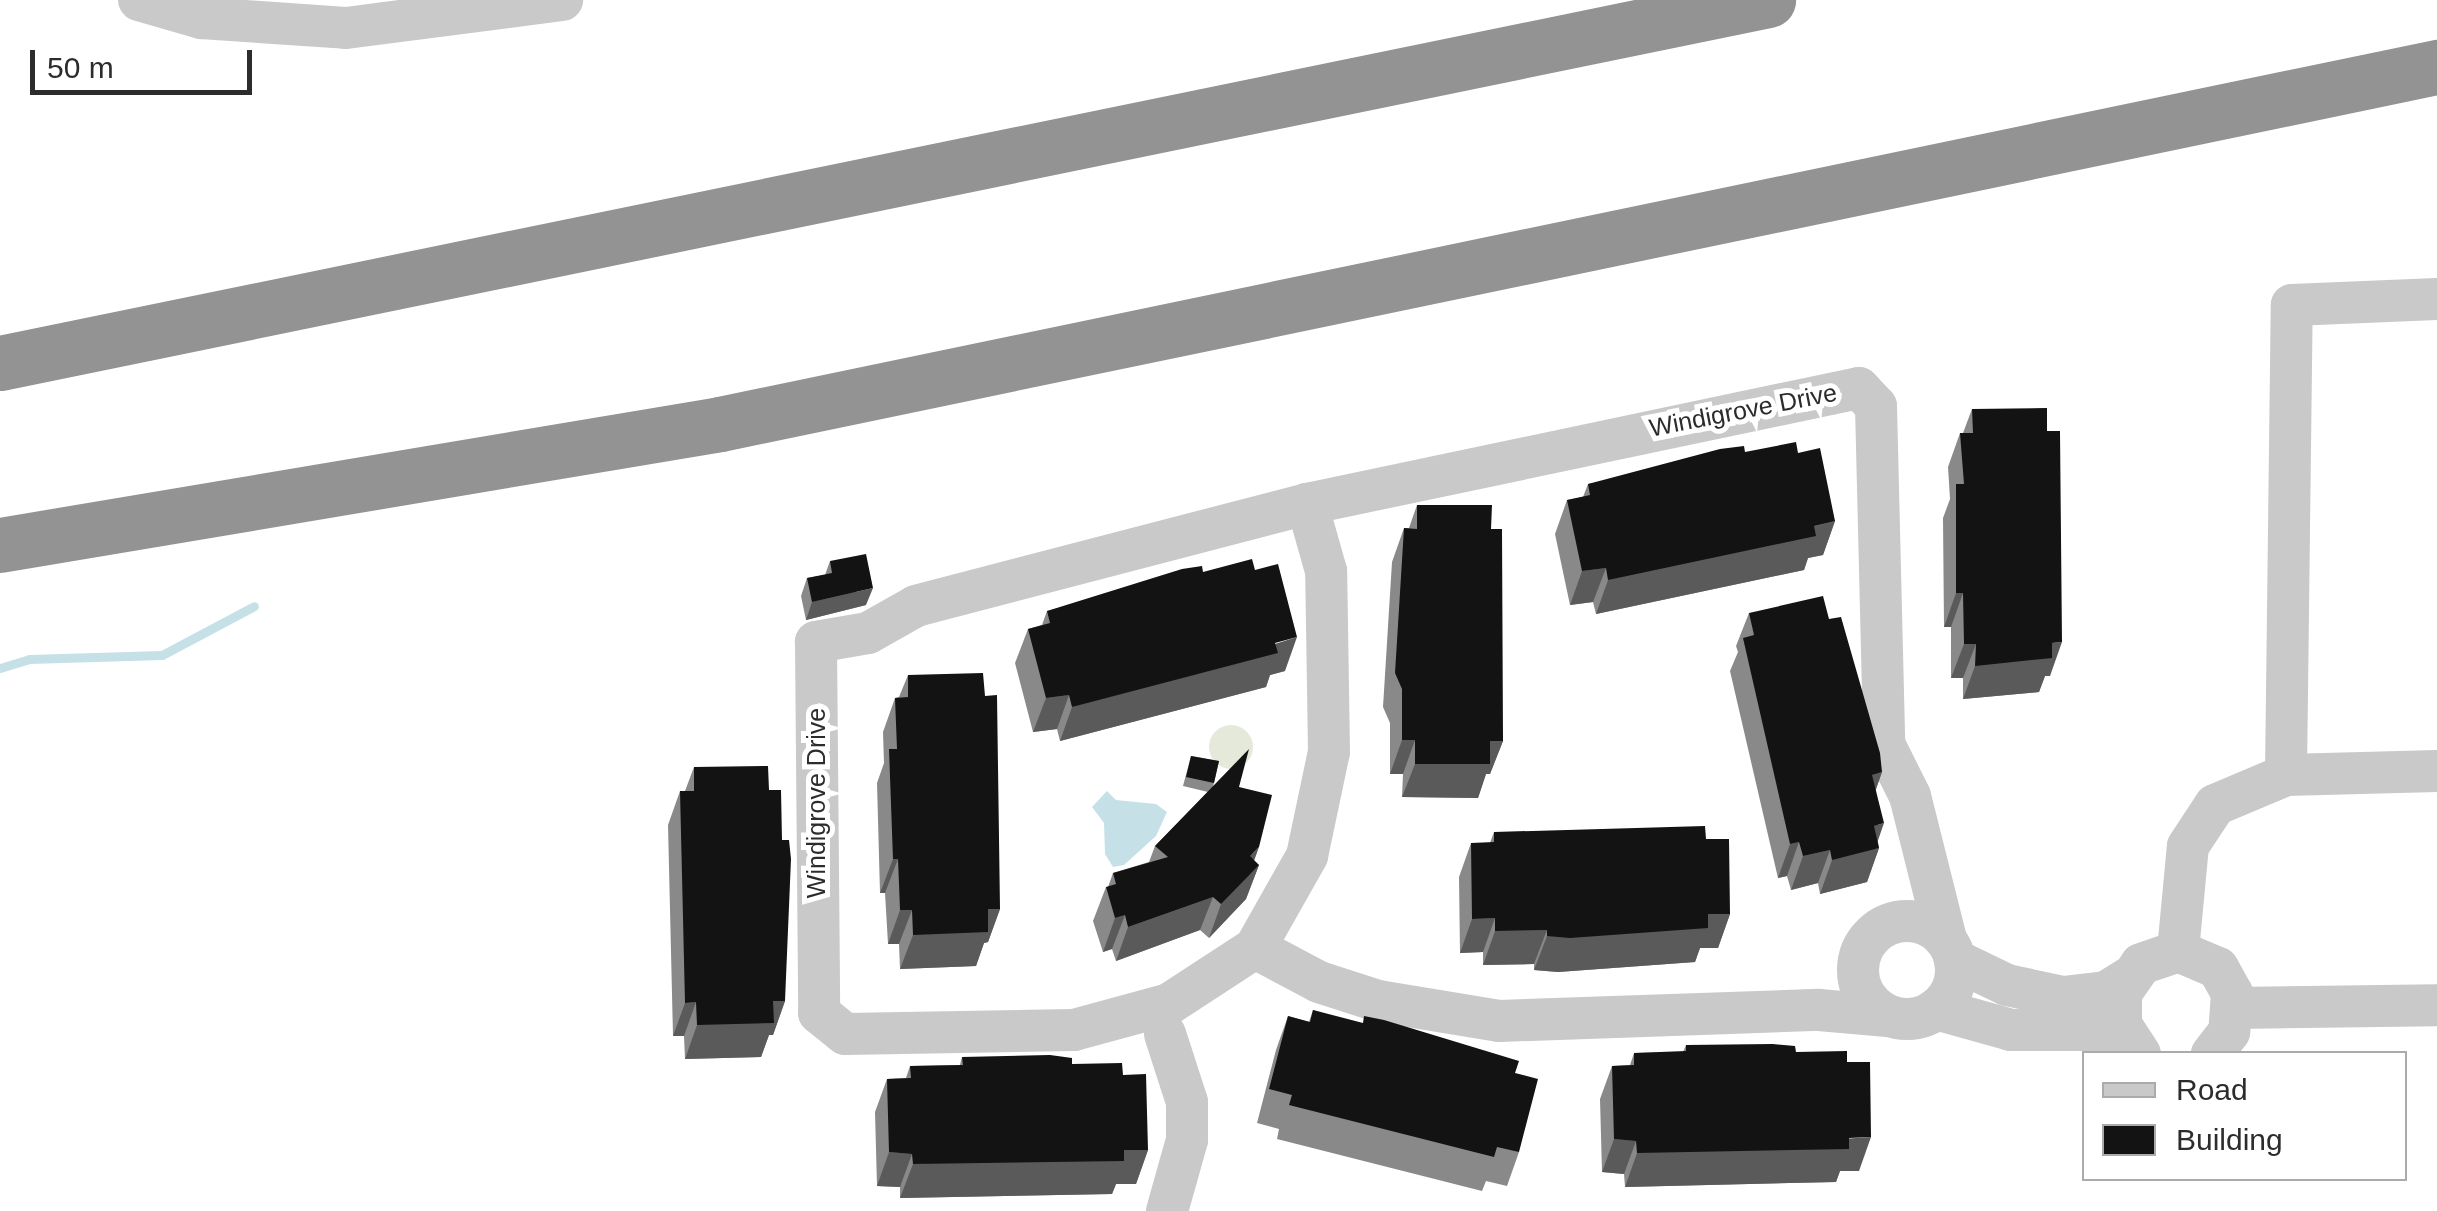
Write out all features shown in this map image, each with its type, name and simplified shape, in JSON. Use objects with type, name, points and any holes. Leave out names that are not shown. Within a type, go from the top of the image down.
[{"type":"highway","points":[[0,363],[1768,0]]},
{"type":"highway","points":[[0,545],[720,424],[2437,67]]},
{"type":"street","points":[[139,0],[201,18],[346,28],[562,0]]},
{"type":"street","points":[[2286,775],[2292,305],[2437,299]]},
{"type":"street","name":"Windigrove Drive","points":[[1307,504],[1326,571],[1328,752],[1307,856],[1255,948],[1168,1004],[1074,1030],[845,1034],[819,1012],[816,642],[868,633],[916,606],[1307,504],[1859,388],[1876,406],[1884,744],[1910,796],[1926,880],[1951,950]]},
{"type":"street","points":[[2178,952],[2181,884],[2198,825],[2215,805],[2286,775],[2437,770]]},
{"type":"street","points":[[1888,1016],[1860,985],[1858,970],[1864,944],[1896,921],[1926,880]]},
{"type":"street","points":[[1896,921],[1923,923],[1951,950],[2007,985],[2063,997],[2106,992],[2158,954],[2178,952],[2218,968],[2234,1008],[2230,1032],[2214,1051]]},
{"type":"street","points":[[1255,948],[1318,982],[1378,1000],[1500,1020],[1819,1010],[1916,1018],[1936,1009],[1956,980],[1951,950]]},
{"type":"street","points":[[1819,1010],[1858,970]]},
{"type":"street","points":[[2128,978],[2119,1009],[2134,1047]]},
{"type":"street","points":[[2234,1008],[2437,1005]]},
{"type":"street","points":[[1936,1009],[1988,1026],[2085,1030],[2134,1047]]},
{"type":"street","points":[[1166,1034],[1187,1102],[1187,1140],[1167,1211]]},
{"type":"green space","points":[[1231,725],[1246,732],[1253,747],[1246,762],[1231,769],[1216,762],[1209,747],[1216,732]]},
{"type":"water","points":[[1107,791],[1116,800],[1156,804],[1167,812],[1156,836],[1124,865],[1113,867],[1105,854],[1104,823],[1092,807]]},
{"type":"building","points":[[2047,408],[2047,431],[2060,431],[2062,642],[2052,643],[2052,658],[1975,666],[1976,644],[1964,644],[1963,593],[1956,593],[1956,484],[1964,484],[1960,433],[1973,433],[1972,409]]},
{"type":"building","points":[[1796,442],[1798,453],[1820,448],[1835,521],[1814,526],[1816,536],[1608,580],[1606,568],[1582,571],[1567,500],[1590,495],[1588,484],[1720,449],[1744,446],[1745,452]]},
{"type":"building","points":[[1417,505],[1492,505],[1491,529],[1502,529],[1503,741],[1490,741],[1490,764],[1415,764],[1415,740],[1402,740],[1402,689],[1395,673],[1404,528],[1417,529]]},
{"type":"building","points":[[866,554],[873,588],[812,602],[807,578],[832,573],[830,561]]},
{"type":"building","points":[[1252,559],[1255,570],[1278,564],[1297,637],[1275,643],[1278,653],[1072,707],[1069,695],[1046,698],[1028,629],[1050,623],[1047,611],[1182,569],[1202,566],[1203,572]]},
{"type":"building","points":[[1823,596],[1829,619],[1841,617],[1880,753],[1882,772],[1872,775],[1884,823],[1874,826],[1879,848],[1832,860],[1830,850],[1803,856],[1799,842],[1790,844],[1743,638],[1754,635],[1749,613]]},
{"type":"building","points":[[983,673],[985,696],[997,695],[1000,909],[988,909],[988,932],[913,935],[912,910],[900,910],[898,859],[893,859],[889,749],[897,749],[895,698],[908,697],[908,675]]},
{"type":"building","points":[[1249,749],[1239,787],[1272,795],[1259,847],[1250,856],[1259,865],[1221,904],[1213,897],[1128,927],[1125,915],[1115,918],[1106,887],[1116,884],[1113,873],[1168,857],[1155,846]]},
{"type":"building","points":[[1191,756],[1219,761],[1214,783],[1186,777]]},
{"type":"building","points":[[768,766],[769,790],[781,790],[782,840],[789,840],[791,859],[785,1001],[773,1001],[774,1023],[697,1025],[696,1002],[685,1003],[680,791],[694,791],[694,767]]},
{"type":"building","points":[[1705,826],[1706,839],[1729,839],[1730,914],[1708,914],[1708,928],[1570,938],[1547,936],[1547,930],[1495,931],[1495,918],[1472,919],[1471,843],[1494,842],[1494,832]]},
{"type":"building","points":[[1313,1010],[1363,1023],[1364,1016],[1384,1020],[1519,1061],[1515,1073],[1538,1079],[1519,1152],[1497,1147],[1494,1157],[1289,1105],[1292,1095],[1269,1089],[1288,1016],[1310,1022]]},
{"type":"building","points":[[1686,1045],[1795,1046],[1796,1052],[1847,1051],[1847,1062],[1870,1062],[1871,1137],[1849,1138],[1849,1149],[1637,1153],[1636,1141],[1614,1139],[1612,1066],[1634,1065],[1634,1053],[1686,1051]]},
{"type":"building","points":[[962,1057],[1072,1058],[1072,1064],[1122,1063],[1123,1075],[1146,1074],[1148,1150],[1124,1150],[1124,1161],[913,1164],[912,1154],[889,1152],[887,1079],[911,1078],[910,1066],[963,1065]]},
{"type":"waterway","points":[[0,668],[29,659],[162,655],[254,606]]}]
